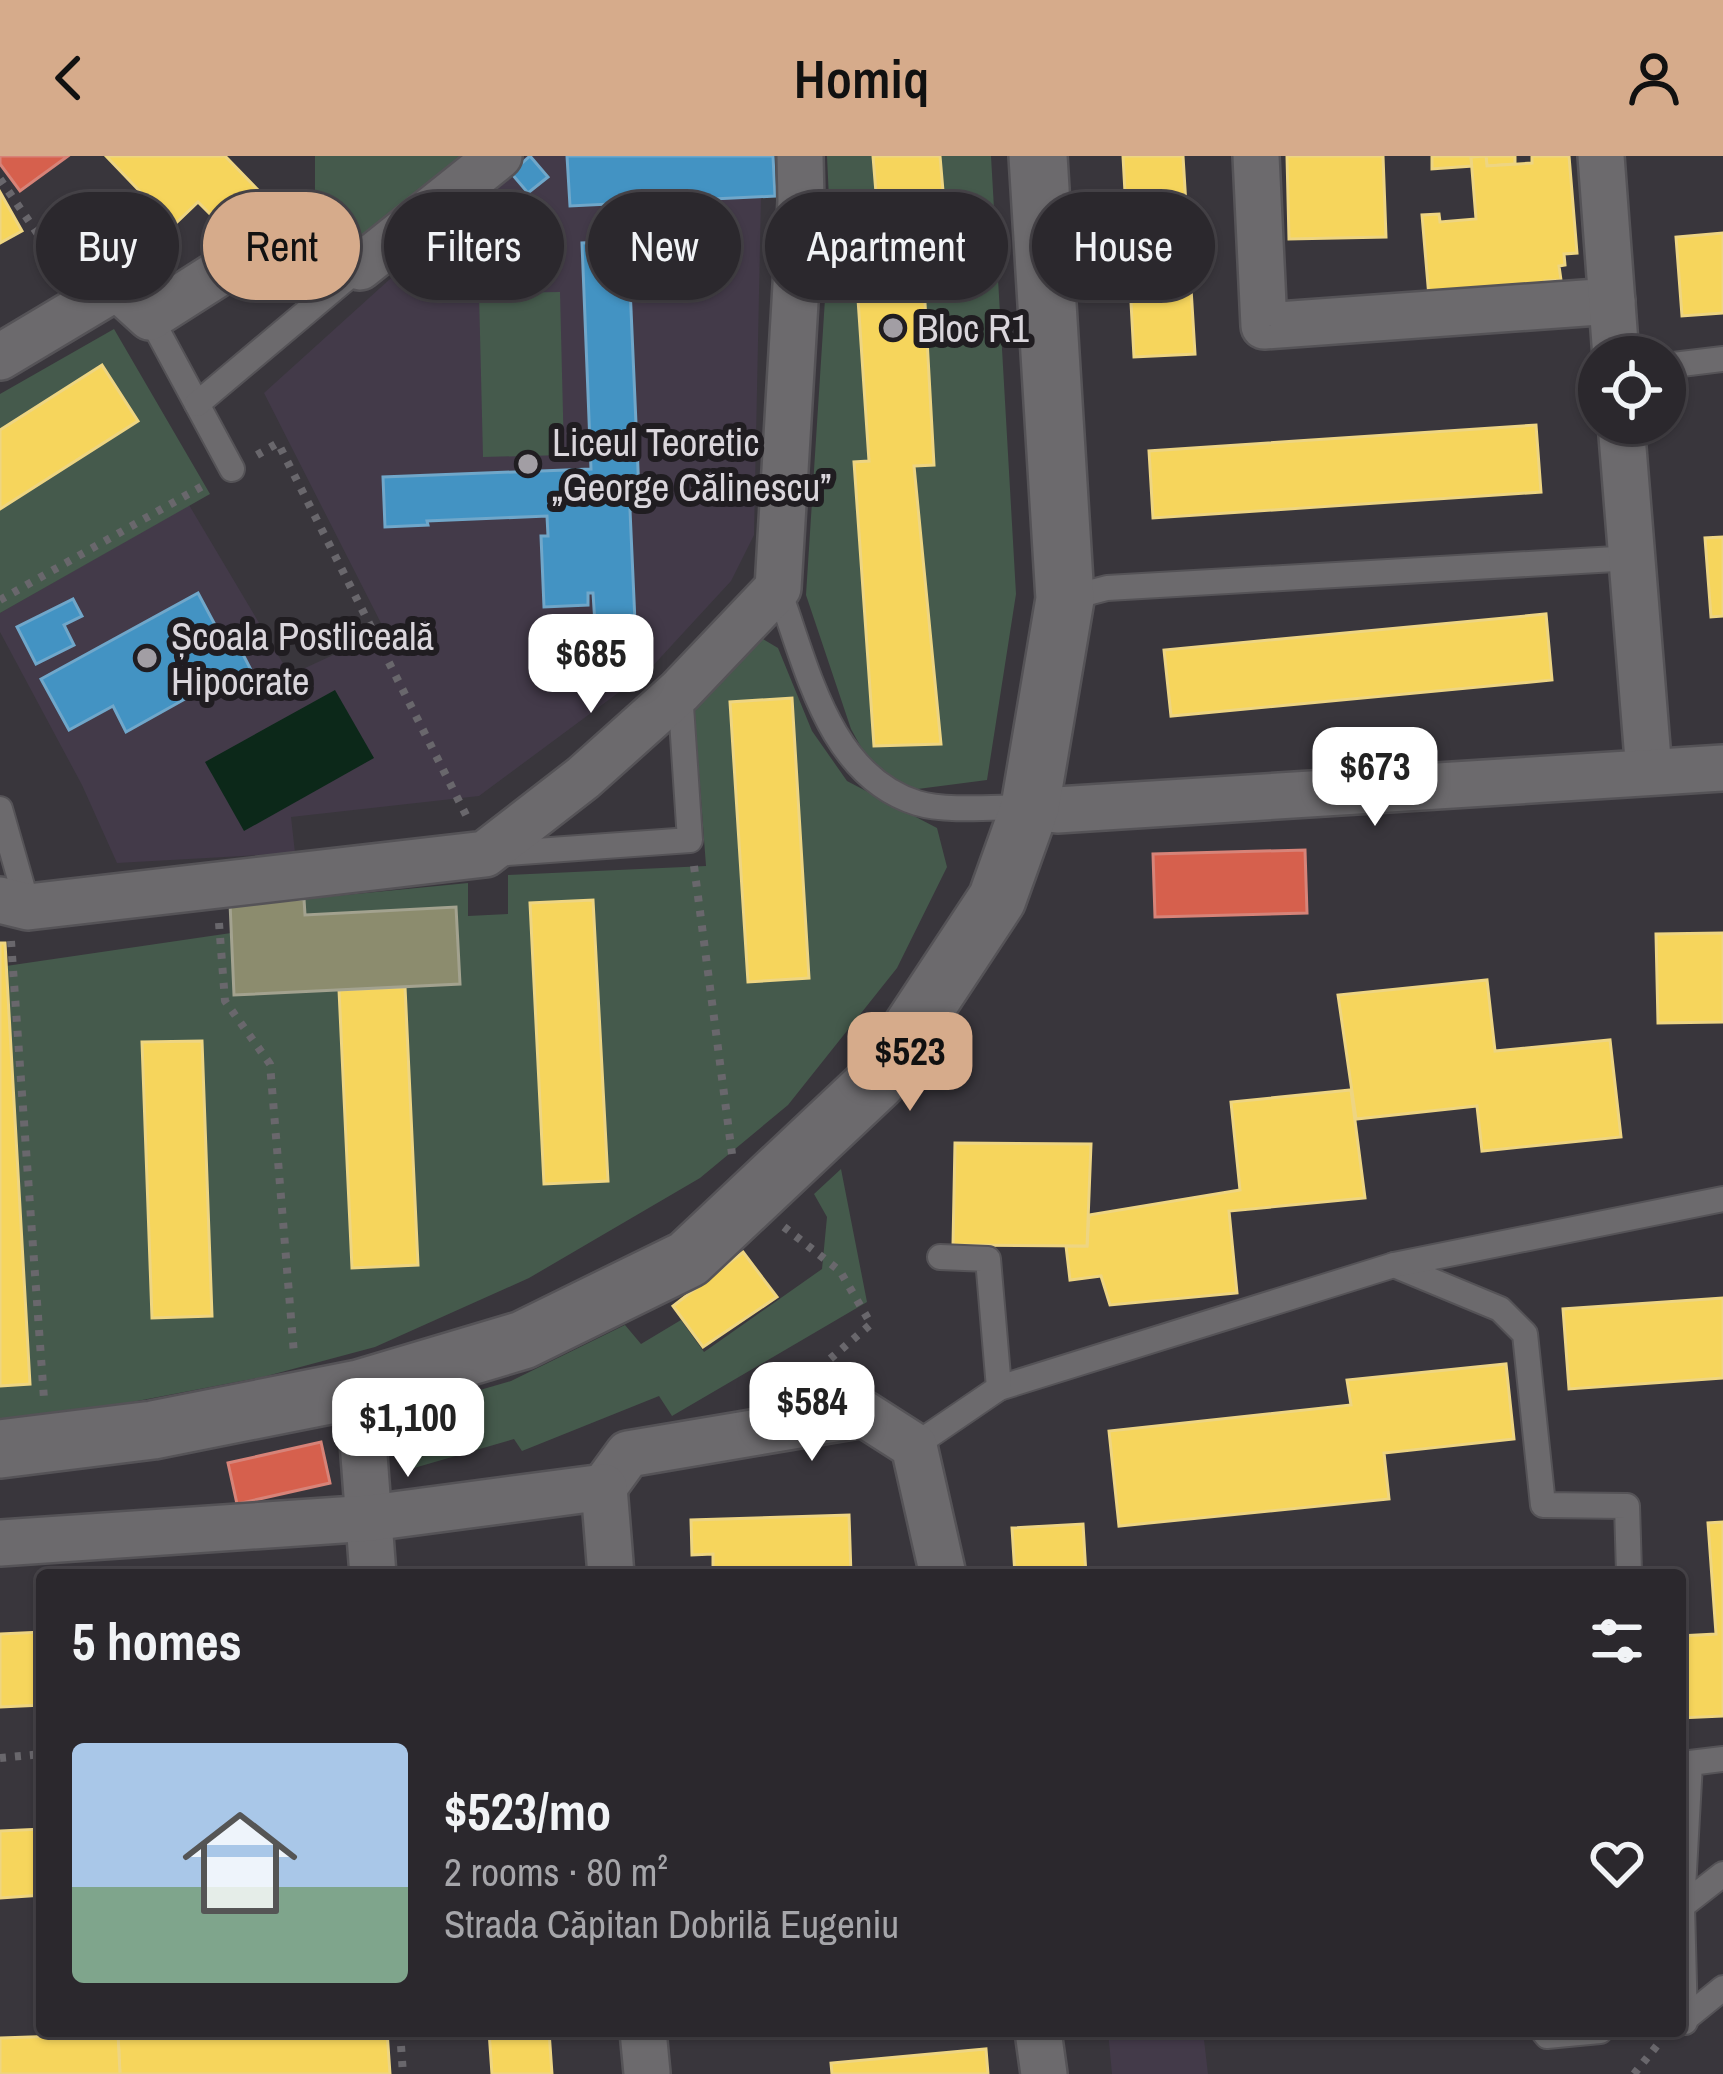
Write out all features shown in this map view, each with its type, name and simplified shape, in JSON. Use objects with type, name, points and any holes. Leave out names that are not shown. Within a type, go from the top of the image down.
[{"type":"street","points":[[360,267],[499,156]]},
{"type":"street","points":[[12,903],[216,885],[476,835],[583,778],[680,691],[778,588],[800,156]]},
{"type":"street","points":[[0,1449],[153,1430],[359,1389],[523,1340],[688,1259],[877,1081],[997,899],[1030,807],[1066,599],[1038,156]]},
{"type":"street","points":[[1256,156],[1264,326],[1612,301]]},
{"type":"street","points":[[1601,156],[1614,336]]},
{"type":"street","points":[[0,357],[117,286],[150,317],[203,283]]},
{"type":"street","points":[[1623,444],[1649,772]]},
{"type":"street","points":[[1030,807],[1057,810],[1723,768]]},
{"type":"street","points":[[359,1389],[373,1569]]},
{"type":"street","points":[[611,1569],[604,1487],[628,1454],[864,1414],[914,1446],[943,1569]]},
{"type":"street","points":[[0,1543],[371,1518],[604,1487]]},
{"type":"street","points":[[644,2037],[649,2074]]},
{"type":"street","points":[[1039,2037],[1044,2074]]},
{"type":"lane","points":[[197,404],[321,300]]},
{"type":"lane","points":[[150,317],[232,469]]},
{"type":"lane","points":[[1686,363],[1723,359]]},
{"type":"lane","points":[[1066,599],[1107,588],[1633,558]]},
{"type":"lane","points":[[778,588],[840,742],[872,782],[920,804],[1030,807]]},
{"type":"lane","points":[[476,835],[690,840],[680,691]]},
{"type":"lane","points":[[0,809],[12,903]]},
{"type":"lane","points":[[914,1446],[999,1388],[1394,1264],[1723,1199]]},
{"type":"lane","points":[[940,1257],[988,1258],[999,1388]]},
{"type":"lane","points":[[1394,1264],[1500,1309],[1525,1334],[1543,1505],[1628,1506],[1629,1569]]},
{"type":"lane","points":[[1686,1763],[1723,1759]]},
{"type":"lane","points":[[1686,1903],[1723,1874]]},
{"type":"lane","points":[[1686,2018],[1723,1988]]},
{"type":"path","points":[[0,179],[36,231]]},
{"type":"path","points":[[0,600],[278,443],[476,835]]},
{"type":"path","points":[[690,840],[735,1173]]},
{"type":"path","points":[[216,885],[225,1001],[270,1064],[295,1362]]},
{"type":"path","points":[[12,903],[44,1408]]},
{"type":"path","points":[[778,1222],[840,1271],[872,1324],[830,1359],[836,1419]]},
{"type":"path","points":[[0,1758],[36,1755]]},
{"type":"path","points":[[400,2037],[403,2074]]},
{"type":"path","points":[[1634,2074],[1667,2037]]},
{"type":"shaded area","points":[[315,156],[479,156],[436,192],[384,192],[384,236],[364,253],[360,249],[360,192],[315,192]]},
{"type":"shaded area","name":"Liceul Teoretic „George Călinescu”","points":[[526,156],[773,156],[775,192],[761,197],[754,535],[731,581],[649,670],[479,796],[291,817],[295,853],[117,863],[82,785],[0,632],[0,613],[189,505],[290,675],[385,631],[264,393],[384,284],[384,300],[564,300],[564,192],[486,192]]},
{"type":"shaded area","points":[[827,156],[873,156],[876,192],[829,192]]},
{"type":"shaded area","points":[[940,156],[991,156],[993,192],[937,192],[943,191]]},
{"type":"shaded area","points":[[479,300],[560,300],[564,455],[483,457]]},
{"type":"shaded area","points":[[825,300],[858,300],[869,461],[854,462],[875,746],[941,744],[914,466],[934,464],[925,300],[999,300],[1016,594],[987,780],[910,790],[877,776],[851,729],[806,595]]},
{"type":"shaded area","points":[[114,329],[210,494],[0,613],[0,509],[138,420],[101,365],[0,430],[0,394]]},
{"type":"shaded area","points":[[761,638],[778,648],[812,731],[847,781],[937,828],[947,867],[897,968],[788,1105],[700,1178],[529,1278],[375,1347],[263,1377],[0,1421],[0,1386],[30,1384],[6,966],[231,933],[235,995],[339,990],[352,1267],[417,1265],[405,987],[460,984],[455,907],[305,915],[304,899],[468,883],[468,916],[508,914],[508,875],[706,866],[694,705]],"holes":[[[593,900],[608,1180],[545,1184],[530,904]],[[201,1041],[212,1315],[153,1318],[142,1043]]]},
{"type":"shaded area","points":[[335,690],[374,758],[244,831],[205,762]]},
{"type":"shaded area","points":[[841,1169],[867,1302],[672,1416],[659,1396],[522,1451],[514,1439],[407,1470],[398,1414],[511,1381],[625,1325],[641,1344],[681,1320],[704,1352],[822,1269],[827,1217],[814,1194]]},
{"type":"shaded area","points":[[1109,2037],[1204,2037],[1208,2074],[1112,2074]]},
{"type":"building: Homes","points":[[106,156],[225,156],[258,190],[203,192],[203,207],[198,202],[179,220],[179,192],[140,192]]},
{"type":"building: Homes","name":"Bloc R1","points":[[873,156],[940,156],[943,191],[876,192]]},
{"type":"building: Homes","points":[[1123,156],[1183,156],[1185,192],[1125,192]]},
{"type":"building: Homes","points":[[1287,156],[1383,156],[1386,237],[1289,239]]},
{"type":"building: Homes","points":[[1432,156],[1486,156],[1471,157],[1472,166],[1432,169]]},
{"type":"building: Homes","points":[[1486,156],[1515,156],[1515,164],[1487,166]]},
{"type":"building: Homes","points":[[1486,156],[1487,166],[1532,163],[1532,156],[1569,156],[1577,253],[1564,254],[1561,280],[1545,281],[1546,294],[1429,297],[1422,215],[1439,214],[1440,222],[1476,219],[1471,157]]},
{"type":"building: Homes","points":[[0,192],[22,231],[0,243]]},
{"type":"building: Homes","points":[[1723,233],[1723,313],[1682,316],[1676,237]]},
{"type":"building: Homes","name":"Bloc R1","points":[[858,300],[925,300],[934,465],[914,466],[941,744],[874,746],[854,462],[869,461]]},
{"type":"building: Homes","points":[[1131,300],[1192,300],[1195,354],[1134,357]]},
{"type":"building: Homes","points":[[102,365],[138,421],[0,509],[0,430]]},
{"type":"building: Homes","points":[[1536,425],[1541,492],[1153,518],[1149,451]]},
{"type":"building: Homes","points":[[1723,537],[1723,616],[1711,617],[1705,538]]},
{"type":"building: Homes","points":[[1546,614],[1552,680],[1171,716],[1164,650]]},
{"type":"building: Homes","points":[[792,698],[809,978],[748,982],[730,702]]},
{"type":"building: Homes","points":[[593,900],[608,1181],[544,1184],[530,903]]},
{"type":"building: Homes","points":[[1723,933],[1723,1022],[1658,1023],[1656,934]]},
{"type":"building: Homes","points":[[0,943],[5,943],[30,1384],[0,1386]]},
{"type":"building: Homes","points":[[1487,980],[1495,1051],[1610,1040],[1621,1137],[1482,1151],[1477,1106],[1356,1119],[1338,995]]},
{"type":"building: Homes","points":[[405,987],[418,1265],[352,1268],[339,990]]},
{"type":"building: Homes","points":[[202,1041],[212,1316],[152,1318],[142,1042]]},
{"type":"building: Homes","points":[[1351,1090],[1365,1198],[1229,1211],[1237,1293],[1110,1305],[1101,1276],[1070,1280],[1066,1246],[1087,1246],[1089,1215],[1240,1190],[1231,1102]]},
{"type":"building: Homes","points":[[955,1143],[1091,1144],[1087,1246],[953,1245]]},
{"type":"building: Homes","points":[[743,1252],[777,1297],[703,1347],[673,1306]]},
{"type":"building: Homes","points":[[1723,1298],[1723,1378],[1569,1389],[1563,1309]]},
{"type":"building: Homes","points":[[1506,1364],[1514,1439],[1384,1453],[1389,1499],[1119,1526],[1109,1431],[1351,1405],[1347,1380]]},
{"type":"building: Homes","points":[[849,1515],[851,1569],[713,1569],[713,1554],[692,1555],[691,1520]]},
{"type":"building: Homes","points":[[1723,1522],[1723,1716],[1686,1718],[1686,1636],[1716,1634],[1708,1523]]},
{"type":"building: Homes","points":[[1083,1524],[1086,1569],[1015,1569],[1012,1528]]},
{"type":"building: Homes","points":[[36,1632],[36,1705],[0,1707],[0,1634]]},
{"type":"building: Homes","points":[[36,1829],[36,1895],[0,1898],[0,1831]]},
{"type":"building: Homes","points":[[118,2037],[387,2037],[390,2074],[120,2074]]},
{"type":"building: Homes","points":[[118,2037],[120,2074],[0,2074],[0,2038]]},
{"type":"building: Homes","points":[[489,2037],[549,2037],[552,2074],[492,2074]]},
{"type":"building: Homes","points":[[986,2049],[988,2074],[832,2074],[831,2063]]},
{"type":"building: Shops","points":[[0,156],[68,156],[20,191],[0,164]]},
{"type":"building: Shops","points":[[1305,850],[1307,913],[1155,917],[1153,854]]},
{"type":"building: Shops","points":[[321,1442],[330,1483],[237,1504],[228,1463]]},
{"type":"building: Schools","points":[[530,156],[548,177],[527,192],[511,173]]},
{"type":"building: Schools","points":[[567,156],[773,156],[775,192],[765,192],[765,196],[741,198],[741,192],[588,192],[588,205],[570,206]]},
{"type":"building: Schools","points":[[582,243],[588,243],[588,300],[631,300],[639,492],[645,492],[646,510],[630,510],[635,622],[595,624],[593,593],[588,593],[588,605],[544,607],[541,536],[548,536],[547,516],[385,527],[383,477],[591,469]]},
{"type":"building: Schools","points":[[198,593],[222,638],[232,633],[251,670],[204,696],[201,690],[126,732],[113,706],[69,730],[41,679]]},
{"type":"building: Schools","points":[[73,599],[82,616],[64,625],[74,645],[36,664],[17,627]]},
{"type":"building: Industry","points":[[304,899],[305,915],[456,907],[460,984],[234,995],[230,903]]},
{"type":"place","name":"Bloc R1","points":[[893,328]]},
{"type":"place","name":"Liceul Teoretic „George Călinescu”","points":[[528,464]]},
{"type":"place","name":"Școala Postliceală Hipocrate","points":[[147,658]]}]
